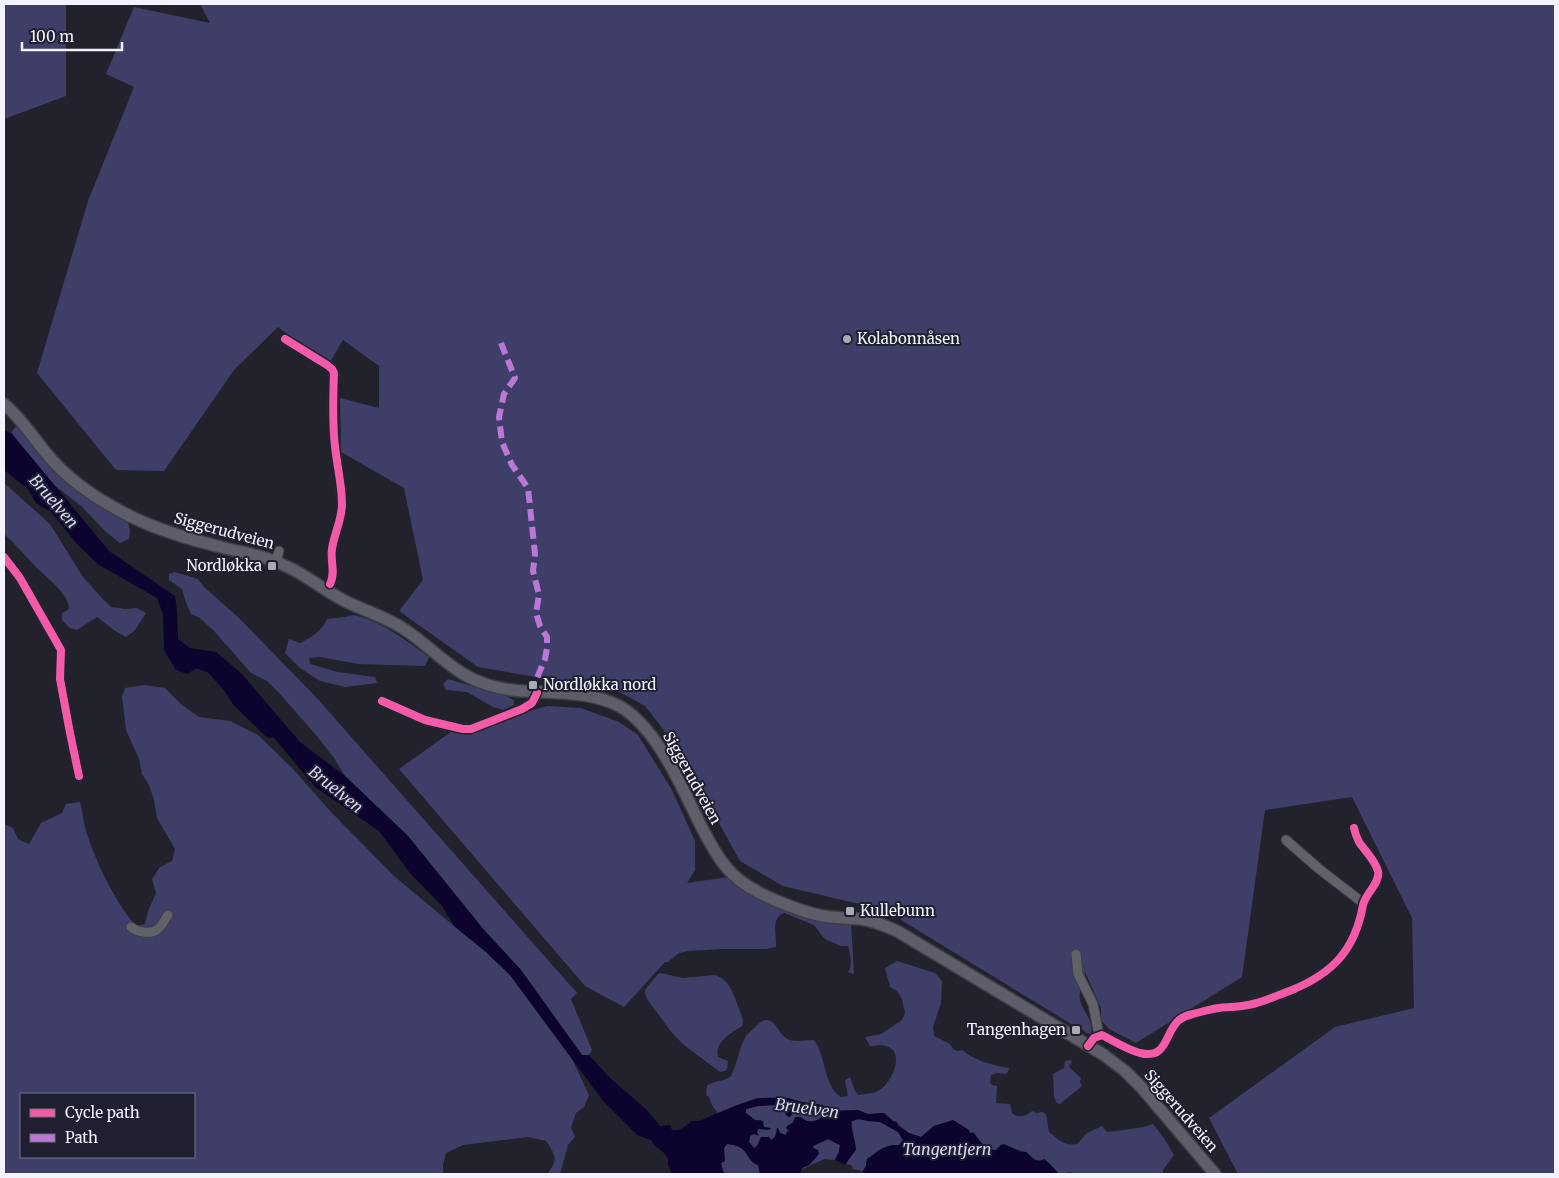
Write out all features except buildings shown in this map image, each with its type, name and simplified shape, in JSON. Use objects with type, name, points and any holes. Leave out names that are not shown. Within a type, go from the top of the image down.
[{"type":"main road","name":"Siggerudveien","points":[[4,404],[19,418],[46,453],[64,472],[81,486],[133,518],[201,542],[258,555],[278,556],[297,572],[338,597],[394,622],[459,671],[476,681],[510,690],[599,698],[622,708],[652,736],[718,856],[744,884],[763,894],[811,913],[865,920],[897,931],[1111,1060],[1136,1082],[1215,1174]]},
{"type":"street","points":[[285,340],[330,367],[334,373],[334,435],[342,504],[332,546],[334,574],[330,584]]},
{"type":"street","points":[[4,557],[20,578],[61,650],[60,679],[79,776]]},
{"type":"street","points":[[382,701],[425,720],[463,729],[472,729],[522,709],[532,703],[537,693]]},
{"type":"street","points":[[1088,1046],[1094,1038],[1104,1036],[1136,1052],[1152,1053],[1159,1050],[1165,1044],[1176,1024],[1183,1017],[1218,1008],[1251,1005],[1268,1000],[1304,985],[1329,970],[1353,939],[1362,913],[1363,903],[1378,875],[1378,870],[1359,842],[1354,828]]},
{"type":"street","points":[[1286,840],[1363,903]]},
{"type":"street","points":[[131,927],[136,931],[152,932],[158,930],[168,915]]},
{"type":"street","points":[[1076,954],[1078,974],[1091,1000],[1099,1036]]},
{"type":"shaded area","points":[[4,4],[66,4],[66,96],[4,119]]},
{"type":"shaded area","points":[[200,4],[1555,4],[1555,1174],[1238,1174],[1209,1118],[1335,1027],[1414,1008],[1412,918],[1352,797],[1265,810],[1242,977],[1136,1043],[1109,1029],[1101,1020],[1101,1008],[1085,972],[1080,997],[1081,1004],[1088,1016],[1092,1029],[1091,1034],[1086,1033],[1078,1025],[1076,1027],[901,920],[902,912],[783,886],[740,861],[694,778],[663,729],[645,706],[607,685],[553,680],[478,667],[399,611],[423,580],[404,488],[341,452],[340,398],[379,408],[379,366],[343,340],[329,364],[278,327],[234,370],[164,471],[116,470],[37,373],[88,201],[134,87],[106,74],[134,7],[210,23]]},
{"type":"shaded area","points":[[18,424],[53,471],[90,500],[128,522],[130,530],[129,539],[120,543],[106,532],[81,506],[54,485],[12,434],[12,431]]},
{"type":"shaded area","points":[[4,483],[50,524],[83,577],[111,607],[137,608],[146,613],[135,630],[126,637],[97,617],[77,630],[70,628],[62,620],[62,613],[69,609],[62,592],[4,534]]},
{"type":"shaded area","points":[[175,572],[198,579],[315,696],[577,993],[571,999],[592,1050],[589,1055],[582,1055],[521,970],[484,930],[408,836],[345,776],[316,735],[281,695],[267,681],[251,673],[214,631],[200,618],[191,614],[182,589],[169,580],[169,574]]},
{"type":"shaded area","points":[[353,615],[383,626],[411,644],[429,657],[425,666],[358,664],[320,657],[309,658],[310,664],[338,672],[375,677],[377,683],[345,687],[320,681],[300,668],[285,653],[289,639],[300,643],[316,633],[327,619]]},
{"type":"shaded area","points":[[448,679],[506,696],[514,700],[514,705],[503,710],[493,707],[467,692],[446,690],[443,684]]},
{"type":"shaded area","points":[[145,685],[165,688],[182,705],[199,717],[230,721],[258,735],[293,769],[331,812],[394,876],[486,952],[510,975],[572,1059],[589,1095],[584,1107],[576,1113],[571,1127],[575,1137],[568,1145],[560,1174],[547,1174],[553,1165],[554,1157],[546,1141],[528,1137],[463,1145],[446,1153],[443,1174],[4,1174],[4,824],[13,828],[18,839],[29,844],[41,823],[62,813],[66,804],[80,802],[87,833],[108,884],[136,926],[145,924],[148,911],[156,893],[152,879],[160,867],[172,861],[175,849],[157,818],[149,785],[142,774],[139,759],[126,730],[122,697],[125,688]]},
{"type":"shaded area","points":[[547,706],[581,708],[619,722],[638,735],[672,790],[695,841],[695,870],[687,883],[729,877],[740,886],[851,923],[854,974],[848,972],[851,963],[848,946],[841,946],[827,940],[814,925],[784,913],[777,919],[776,923],[776,947],[679,953],[668,962],[665,962],[624,1007],[585,986],[399,769],[455,729]]},
{"type":"shaded area","points":[[897,961],[935,973],[942,981],[941,1003],[933,1027],[934,1036],[950,1044],[957,1051],[962,1050],[984,1062],[1009,1068],[1006,1074],[997,1073],[991,1075],[990,1082],[992,1085],[997,1086],[996,1103],[1010,1104],[1012,1113],[1017,1116],[1028,1114],[1032,1111],[1046,1114],[1049,1132],[1062,1142],[1069,1144],[1077,1144],[1087,1133],[1102,1126],[1109,1132],[1153,1124],[1174,1155],[1163,1170],[1163,1174],[1080,1174],[1070,1172],[1059,1174],[1046,1161],[1035,1160],[1026,1152],[1001,1145],[996,1150],[989,1149],[973,1132],[970,1133],[969,1130],[954,1121],[934,1126],[921,1137],[909,1133],[884,1113],[868,1114],[858,1110],[832,1111],[822,1105],[782,1097],[756,1098],[718,1113],[713,1107],[709,1097],[706,1095],[707,1086],[731,1076],[746,1036],[757,1025],[768,1020],[775,1025],[785,1038],[798,1041],[813,1040],[817,1044],[827,1077],[835,1092],[841,1097],[848,1096],[845,1080],[850,1077],[858,1095],[873,1093],[881,1089],[893,1073],[896,1060],[895,1054],[892,1049],[886,1046],[870,1046],[865,1037],[881,1034],[902,1020],[905,1013],[902,999],[897,991],[890,987],[885,968]]},
{"type":"shaded area","points":[[660,973],[683,978],[715,975],[728,984],[742,1016],[743,1023],[742,1026],[724,1038],[717,1052],[718,1057],[728,1061],[725,1071],[720,1072],[684,1045],[672,1033],[647,999],[645,990]]},
{"type":"shaded area","points":[[1071,1060],[1070,1068],[1081,1078],[1082,1086],[1060,1104],[1057,1103],[1054,1097],[1053,1074],[1064,1068],[1065,1061]]},
{"type":"shaded area","points":[[776,1105],[784,1107],[785,1111],[792,1114],[789,1109],[790,1107],[820,1113],[822,1118],[811,1122],[800,1117],[794,1119],[787,1126],[790,1132],[786,1135],[780,1133],[778,1128],[775,1137],[771,1140],[769,1137],[760,1138],[754,1148],[749,1142],[750,1136],[757,1135],[758,1129],[771,1129],[764,1127],[761,1120],[755,1120],[746,1113],[746,1109]]},
{"type":"shaded area","points":[[854,1119],[880,1122],[898,1132],[903,1140],[899,1145],[885,1147],[873,1155],[866,1162],[863,1171],[853,1169],[851,1165],[846,1164],[856,1150],[852,1124]]},
{"type":"shaded area","points":[[828,1139],[840,1145],[835,1160],[824,1159],[801,1170],[817,1157],[813,1146]]},
{"type":"shaded area","points":[[727,1144],[735,1145],[744,1150],[758,1164],[760,1174],[725,1174],[721,1163],[724,1161],[724,1148]]},
{"type":"water","name":"Tangentjern","points":[[4,430],[12,434],[109,551],[175,596],[178,639],[190,648],[216,652],[241,673],[300,742],[345,776],[408,836],[484,930],[521,970],[582,1055],[589,1055],[610,1078],[647,1110],[660,1126],[670,1125],[672,1130],[678,1130],[691,1121],[699,1121],[737,1105],[760,1098],[788,1098],[822,1105],[832,1111],[858,1110],[868,1114],[884,1113],[892,1121],[897,1122],[898,1126],[909,1133],[921,1137],[934,1126],[953,1120],[969,1130],[970,1133],[974,1133],[989,1149],[996,1150],[1004,1144],[1021,1152],[1026,1152],[1035,1160],[1040,1161],[1044,1159],[1059,1174],[865,1174],[863,1171],[867,1159],[885,1147],[899,1145],[903,1140],[898,1132],[880,1122],[859,1119],[852,1121],[851,1126],[856,1149],[845,1165],[835,1160],[840,1145],[828,1139],[813,1146],[813,1148],[818,1150],[819,1154],[809,1165],[802,1168],[800,1174],[760,1174],[758,1165],[751,1160],[744,1150],[735,1145],[727,1144],[724,1148],[725,1161],[721,1163],[725,1174],[672,1174],[668,1165],[668,1158],[663,1152],[651,1140],[637,1135],[603,1101],[510,975],[486,952],[454,926],[442,906],[410,873],[379,831],[315,787],[231,686],[205,663],[187,674],[176,670],[164,650],[163,614],[157,598],[99,565],[78,545],[51,512],[36,503],[28,489],[4,470]],"holes":[[[776,1105],[784,1107],[786,1115],[789,1117],[792,1114],[789,1109],[790,1107],[820,1113],[822,1117],[811,1122],[795,1117],[793,1123],[786,1128],[790,1132],[787,1131],[786,1135],[780,1133],[777,1128],[775,1137],[771,1140],[769,1137],[761,1137],[757,1147],[754,1148],[749,1142],[750,1136],[754,1134],[759,1136],[758,1129],[769,1130],[771,1128],[764,1127],[763,1121],[755,1120],[746,1113],[746,1109]]]},
{"type":"waterway","name":"Bruelven","points":[[186,659],[211,667],[229,687],[238,701],[270,732]]},
{"type":"marked path","points":[[501,343],[515,378],[504,394],[499,417],[502,442],[512,465],[528,488],[535,554],[533,571],[539,595],[536,613],[540,626],[547,637],[545,659],[534,685]]},
{"type":"cycle path","points":[[285,339],[327,365],[334,373],[333,428],[342,504],[341,516],[332,549],[333,575],[330,584]]},
{"type":"cycle path","points":[[4,557],[20,578],[61,650],[60,679],[79,776]]},
{"type":"cycle path","points":[[382,701],[425,720],[463,729],[471,729],[522,709],[532,703],[537,693]]},
{"type":"cycle path","points":[[1088,1046],[1094,1038],[1102,1035],[1140,1053],[1156,1053],[1161,1049],[1174,1025],[1184,1017],[1212,1009],[1244,1006],[1263,1001],[1292,990],[1330,968],[1348,947],[1359,921],[1364,901],[1375,884],[1378,875],[1375,863],[1359,842],[1354,828]]},
{"type":"place","name":"Kolabonnåsen","points":[[847,339]]},
{"type":"place","name":"Nordløkka","points":[[272,566]]},
{"type":"place","name":"Nordløkka nord","points":[[533,685]]},
{"type":"place","name":"Kullebunn","points":[[850,911]]},
{"type":"place","name":"Tangenhagen","points":[[1076,1030]]}]
